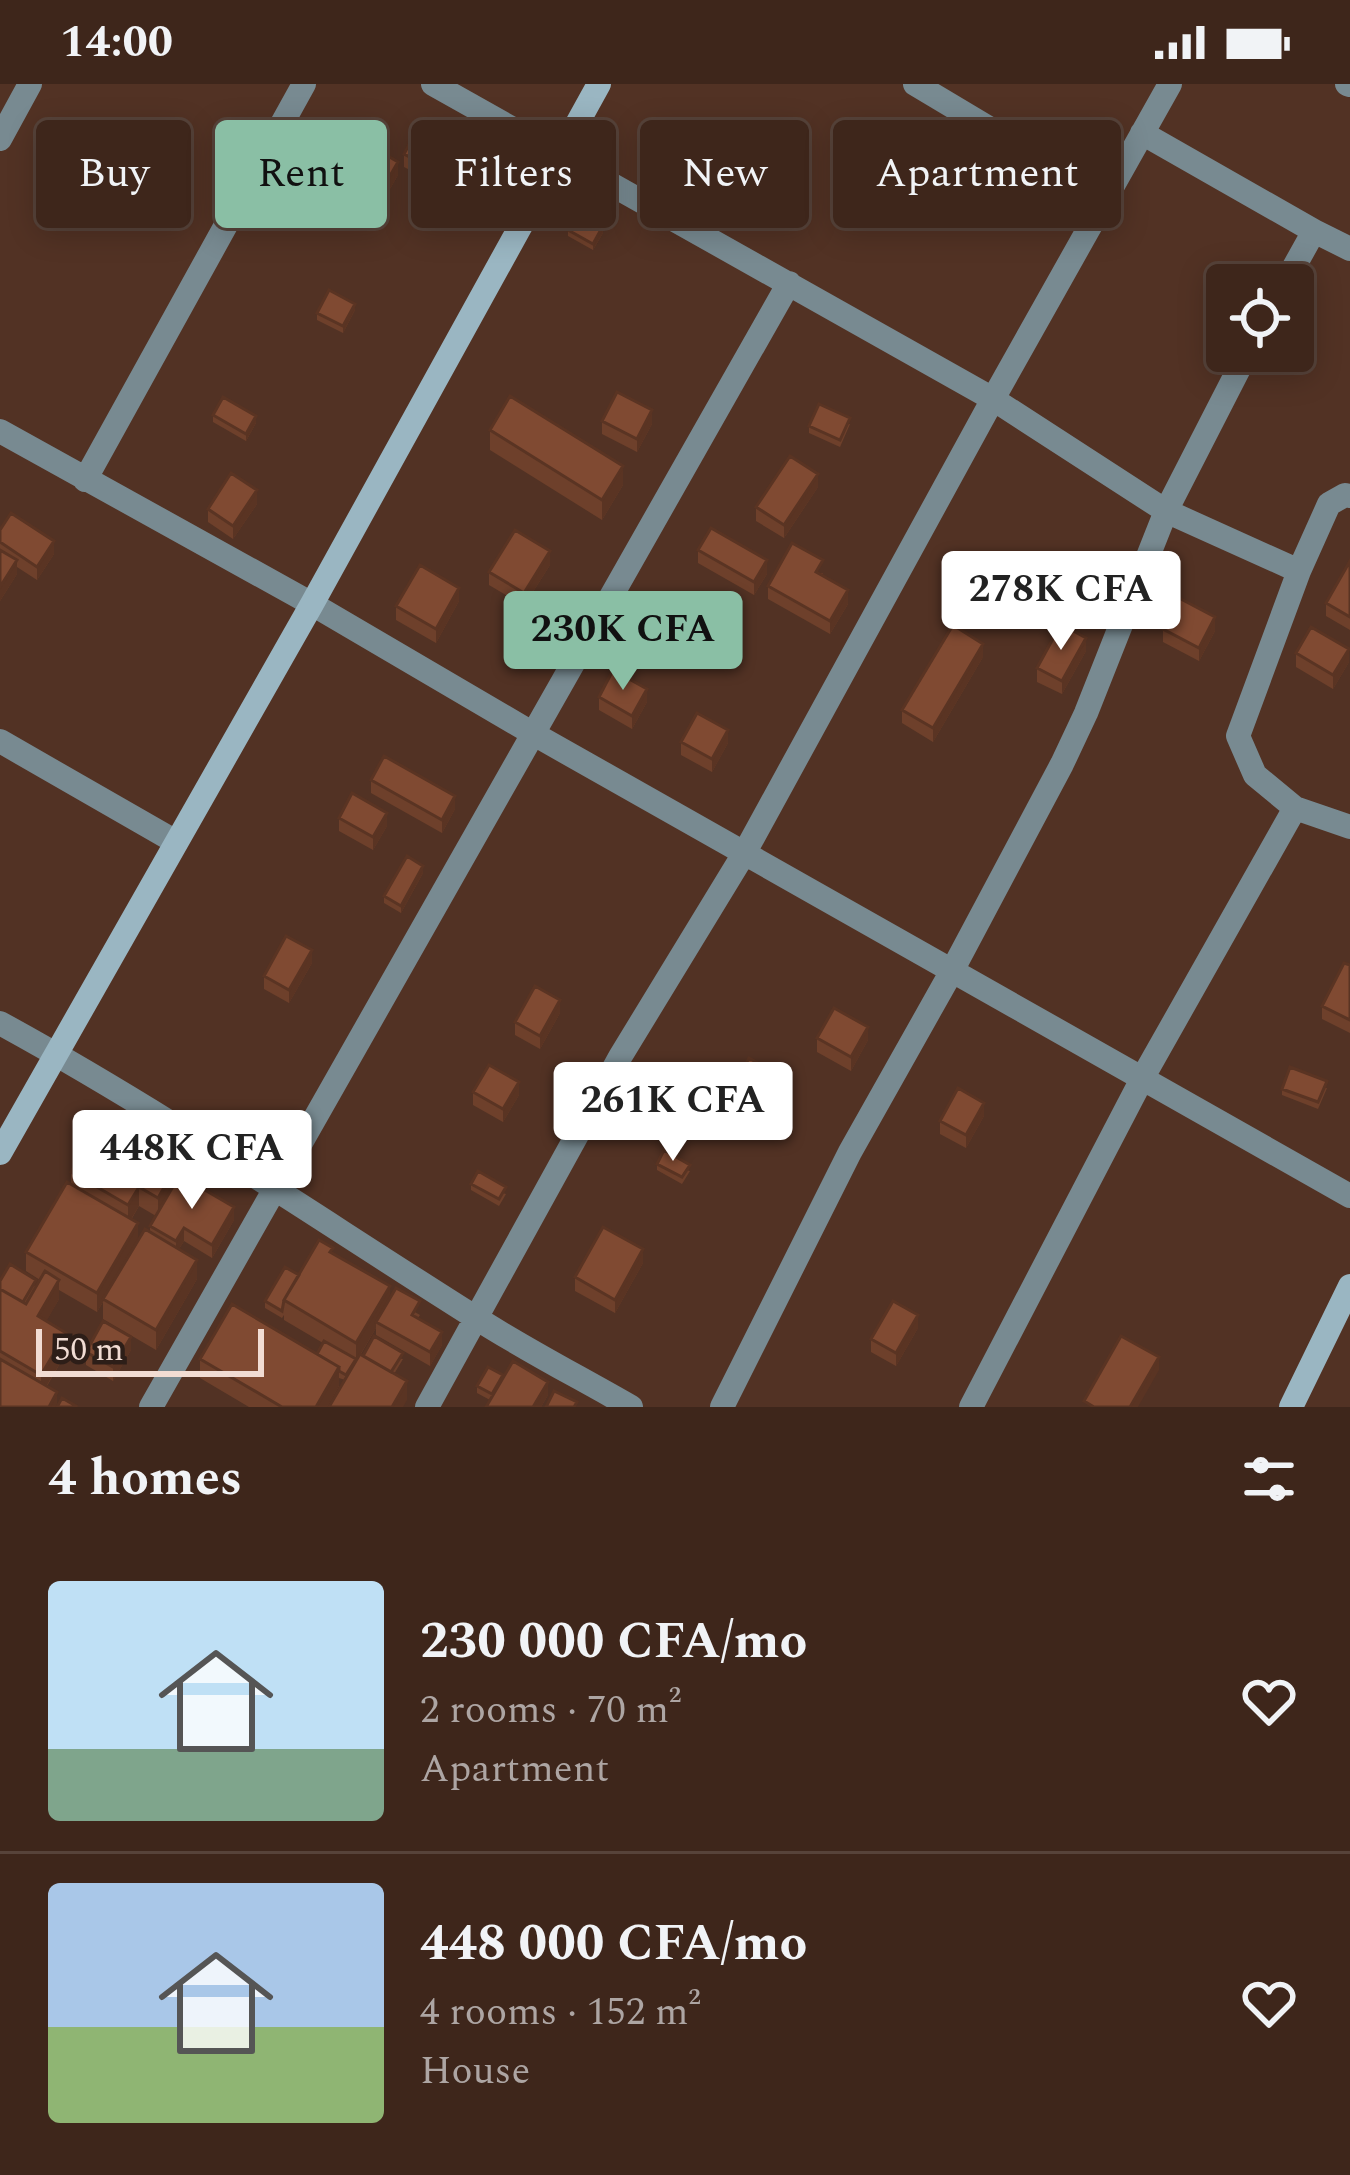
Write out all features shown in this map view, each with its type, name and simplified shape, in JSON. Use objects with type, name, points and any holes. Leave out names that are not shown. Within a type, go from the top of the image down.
[{"type":"street","points":[[0,139],[31,84]]},
{"type":"street","points":[[85,480],[304,84]]},
{"type":"street","points":[[433,84],[495,120]]},
{"type":"street","points":[[580,120],[599,84]]},
{"type":"street","points":[[915,84],[975,120]]},
{"type":"street","points":[[1121,171],[1171,84]]},
{"type":"street","points":[[1142,133],[1350,249]]},
{"type":"street","points":[[616,189],[993,399],[1166,511],[1299,571]]},
{"type":"street","points":[[0,1153],[521,228]]},
{"type":"street","points":[[427,1407],[620,1057],[745,852],[1089,228]]},
{"type":"street","points":[[1295,264],[1314,230]]},
{"type":"street","points":[[151,1407],[789,283]]},
{"type":"street","points":[[722,1407],[850,1152],[1062,764],[1166,511],[1237,372]]},
{"type":"street","points":[[0,431],[1350,1196]]},
{"type":"street","points":[[1350,496],[1329,504],[1238,736],[1255,775],[1295,808],[1350,826]]},
{"type":"street","points":[[0,741],[176,842]]},
{"type":"street","points":[[971,1407],[1143,1077],[1295,808]]},
{"type":"street","points":[[0,1022],[277,1188],[476,1318],[631,1407]]},
{"type":"street","points":[[1291,1407],[1350,1286]]},
{"type":"building","points":[[387,155],[398,162],[387,181]]},
{"type":"building","points":[[569,228],[602,228],[593,244]]},
{"type":"building","points":[[329,290],[355,304],[343,326],[317,313]]},
{"type":"building","points":[[617,392],[652,410],[637,439],[602,421]]},
{"type":"building","points":[[510,396],[623,466],[602,500],[490,430]]},
{"type":"building","points":[[223,397],[256,416],[246,434],[213,415]]},
{"type":"building","points":[[819,404],[850,418],[840,440],[809,426]]},
{"type":"building","points":[[790,456],[818,474],[784,525],[756,507]]},
{"type":"building","points":[[231,473],[257,490],[233,526],[208,509]]},
{"type":"building","points":[[11,513],[54,541],[37,567],[0,542],[0,530]]},
{"type":"building","points":[[711,528],[767,560],[754,582],[698,550]]},
{"type":"building","points":[[515,530],[550,551],[524,593],[489,572]]},
{"type":"building","points":[[792,543],[823,560],[816,572],[848,590],[830,621],[768,586]]},
{"type":"building","points":[[0,550],[17,560],[0,587]]},
{"type":"building","points":[[1350,561],[1350,617],[1326,603]]},
{"type":"building","points":[[420,565],[459,588],[436,629],[396,606]]},
{"type":"building","points":[[1179,598],[1215,617],[1199,648],[1163,629]]},
{"type":"building","points":[[1061,624],[1086,638],[1062,681],[1037,668]]},
{"type":"building","points":[[953,625],[983,644],[933,728],[902,710]]},
{"type":"building","points":[[1311,627],[1349,649],[1333,675],[1296,653]]},
{"type":"building","points":[[613,670],[647,689],[632,716],[599,697]]},
{"type":"building","points":[[697,713],[728,730],[712,759],[681,742]]},
{"type":"building","points":[[384,756],[455,796],[442,820],[371,780]]},
{"type":"building","points":[[352,793],[387,813],[373,837],[339,818]]},
{"type":"building","points":[[407,856],[423,866],[401,906],[384,896]]},
{"type":"building","points":[[286,936],[312,950],[289,990],[264,976]]},
{"type":"building","points":[[1344,963],[1350,965],[1350,1020],[1322,1006]]},
{"type":"building","points":[[535,986],[560,1000],[540,1036],[515,1022]]},
{"type":"building","points":[[834,1008],[868,1027],[851,1057],[817,1038]]},
{"type":"building","points":[[749,1058],[785,1079],[766,1113],[730,1093]]},
{"type":"building","points":[[489,1065],[519,1082],[503,1109],[473,1092]]},
{"type":"building","points":[[1290,1067],[1327,1081],[1318,1102],[1282,1089]]},
{"type":"building","points":[[958,1088],[984,1103],[966,1135],[940,1121]]},
{"type":"building","points":[[101,1121],[177,1165],[158,1198],[139,1187],[128,1205],[71,1172]]},
{"type":"building","points":[[664,1150],[690,1165],[682,1177],[657,1164]]},
{"type":"building","points":[[182,1171],[196,1179],[193,1183],[234,1207],[212,1245],[184,1228],[176,1241],[150,1226]]},
{"type":"building","points":[[478,1171],[506,1187],[499,1199],[471,1184]]},
{"type":"building","points":[[67,1182],[138,1223],[97,1293],[26,1252]]},
{"type":"building","points":[[603,1227],[643,1249],[615,1300],[575,1277]]},
{"type":"building","points":[[145,1229],[197,1260],[156,1330],[103,1299]]},
{"type":"building","points":[[319,1240],[333,1248],[330,1252],[390,1286],[356,1343],[284,1300]]},
{"type":"building","points":[[10,1264],[36,1280],[23,1302],[0,1289]]},
{"type":"building","points":[[285,1267],[299,1275],[282,1311],[265,1301]]},
{"type":"building","points":[[45,1271],[59,1280],[38,1316],[66,1333],[41,1375],[0,1351],[0,1289],[26,1304]]},
{"type":"building","points":[[396,1288],[420,1301],[412,1315],[442,1332],[430,1352],[376,1322]]},
{"type":"building","points":[[893,1301],[918,1315],[896,1353],[871,1339]]},
{"type":"building","points":[[232,1304],[339,1367],[316,1407],[282,1407],[200,1359]]},
{"type":"building","points":[[103,1321],[131,1337],[113,1367],[86,1352]]},
{"type":"building","points":[[374,1336],[403,1353],[391,1372],[363,1356]]},
{"type":"building","points":[[1121,1336],[1159,1357],[1130,1407],[1094,1407],[1084,1401]]},
{"type":"building","points":[[324,1341],[356,1359],[346,1375],[317,1354]]},
{"type":"building","points":[[360,1354],[407,1381],[392,1407],[329,1407]]},
{"type":"building","points":[[0,1359],[57,1392],[49,1407],[0,1407]]},
{"type":"building","points":[[513,1361],[548,1382],[533,1407],[486,1407]]},
{"type":"building","points":[[488,1367],[503,1375],[492,1394],[477,1386]]},
{"type":"building","points":[[554,1391],[577,1402],[574,1407],[546,1407]]},
{"type":"building","points":[[62,1398],[76,1406],[57,1407]]}]
